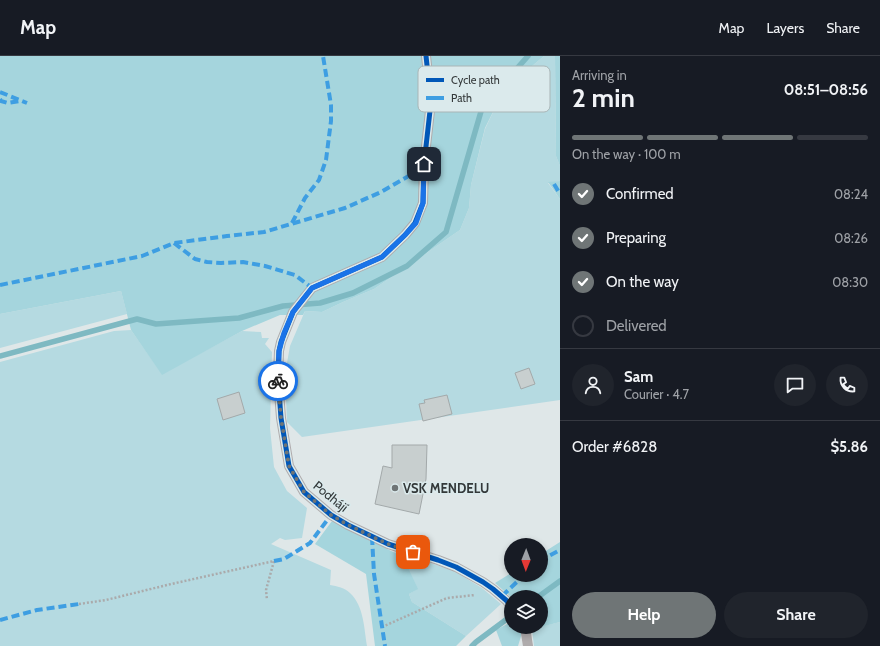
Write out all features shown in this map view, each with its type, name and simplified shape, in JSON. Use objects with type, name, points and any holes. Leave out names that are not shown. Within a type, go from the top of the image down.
[{"type":"lane","name":"Podhájí","points":[[426,56],[427,66]]},
{"type":"lane","name":"Podhájí","points":[[430,112],[424,164],[423,203],[416,223],[382,257],[309,292],[293,312],[279,351],[278,378],[281,418],[289,466],[304,492],[331,515],[348,525],[388,544],[456,567],[483,582],[504,599]]},
{"type":"lane","points":[[526,634],[528,646]]},
{"type":"path","points":[[79,604],[106,600],[274,561],[266,590],[267,600]]},
{"type":"path","points":[[382,627],[448,598],[497,592]]},
{"type":"shaded area","points":[[0,56],[544,56],[532,66],[418,66],[418,112],[493,112],[485,128],[471,185],[469,208],[460,230],[374,289],[322,312],[305,311],[303,315],[280,315],[242,331],[162,375],[131,330],[121,291],[0,314]]},
{"type":"shaded area","points":[[544,56],[555,56],[556,156],[560,166],[560,181],[548,183],[560,199],[560,400],[302,437],[287,422],[285,374],[290,346],[305,311],[322,312],[374,289],[460,230],[469,208],[471,185],[485,129],[493,112],[550,112],[550,66],[532,66]]},
{"type":"shaded area","points":[[555,56],[560,56],[560,166],[556,156]]},
{"type":"shaded area","points":[[560,181],[560,199],[548,182]]},
{"type":"shaded area","points":[[121,291],[127,314],[0,348],[0,314]]},
{"type":"shaded area","points":[[131,330],[162,374],[242,331],[261,332],[262,338],[269,338],[265,344],[272,352],[270,428],[274,467],[287,491],[307,508],[302,538],[285,540],[280,538],[271,544],[331,570],[330,585],[348,591],[355,598],[358,604],[363,618],[367,646],[0,646],[0,362],[114,331]]},
{"type":"shaded area","points":[[332,521],[403,557],[418,589],[409,594],[412,602],[466,636],[456,646],[375,646],[366,574],[315,544]]},
{"type":"shaded area","points":[[560,542],[560,622],[548,625],[548,590],[504,591],[495,583],[504,577],[504,582],[548,582],[548,550]]},
{"type":"shaded area","points":[[393,552],[454,571],[482,588],[501,604],[466,636],[412,602],[409,594],[417,589]]},
{"type":"shaded area","points":[[560,622],[560,646],[534,646],[533,634],[548,634],[548,625]]},
{"type":"shaded area","points":[[504,626],[504,634],[522,634],[518,646],[502,646],[496,630]]},
{"type":"building","points":[[529,368],[535,384],[521,389],[515,373]]},
{"type":"building","points":[[239,392],[245,413],[223,420],[217,399]]},
{"type":"building","points":[[447,395],[452,414],[423,421],[419,404],[425,403],[424,400]]},
{"type":"building","points":[[392,445],[427,445],[426,479],[419,514],[375,504],[383,466],[392,468]]},
{"type":"waterway","points":[[519,66],[528,56]]},
{"type":"waterway","points":[[0,356],[137,319],[156,324],[239,318],[283,306],[320,303],[353,293],[407,266],[446,232],[481,112]]},
{"type":"waterway","points":[[548,590],[560,581]]},
{"type":"waterway","points":[[472,646],[504,621]]},
{"type":"marked path","points":[[292,223],[305,198],[319,180],[326,160],[331,121],[331,105],[323,56]]},
{"type":"marked path","points":[[0,92],[27,103]]},
{"type":"marked path","points":[[0,99],[1,101],[8,103],[20,101]]},
{"type":"marked path","points":[[0,285],[142,256],[174,243],[264,232],[345,208],[381,192],[407,177],[424,164]]},
{"type":"marked path","points":[[554,184],[560,194]]},
{"type":"marked path","points":[[174,243],[195,259],[207,262],[243,262],[265,266],[295,275],[312,288]]},
{"type":"marked path","points":[[274,561],[284,559],[310,543],[331,515]]},
{"type":"marked path","points":[[372,537],[374,574],[385,646]]},
{"type":"marked path","points":[[548,557],[560,550]]},
{"type":"marked path","points":[[502,596],[517,582]]},
{"type":"marked path","points":[[0,620],[37,610],[79,604]]},
{"type":"cycle path","points":[[426,56],[427,66]]},
{"type":"cycle path","points":[[430,112],[424,164],[423,203],[415,223],[382,257],[312,288],[293,312],[279,351],[278,378],[281,418],[289,466],[304,492],[331,515],[348,525],[388,544],[456,567],[483,582],[504,598]]},
{"type":"way so far","points":[[278,381],[281,418],[289,466],[304,492],[331,515],[348,525],[388,544],[413,552]]},
{"type":"place","name":"VSK MENDELU","points":[[395,488]]},
{"type":"route","points":[[278,381],[279,351],[284,333],[293,312],[312,288],[382,257],[416,223],[423,203],[424,164]]}]
